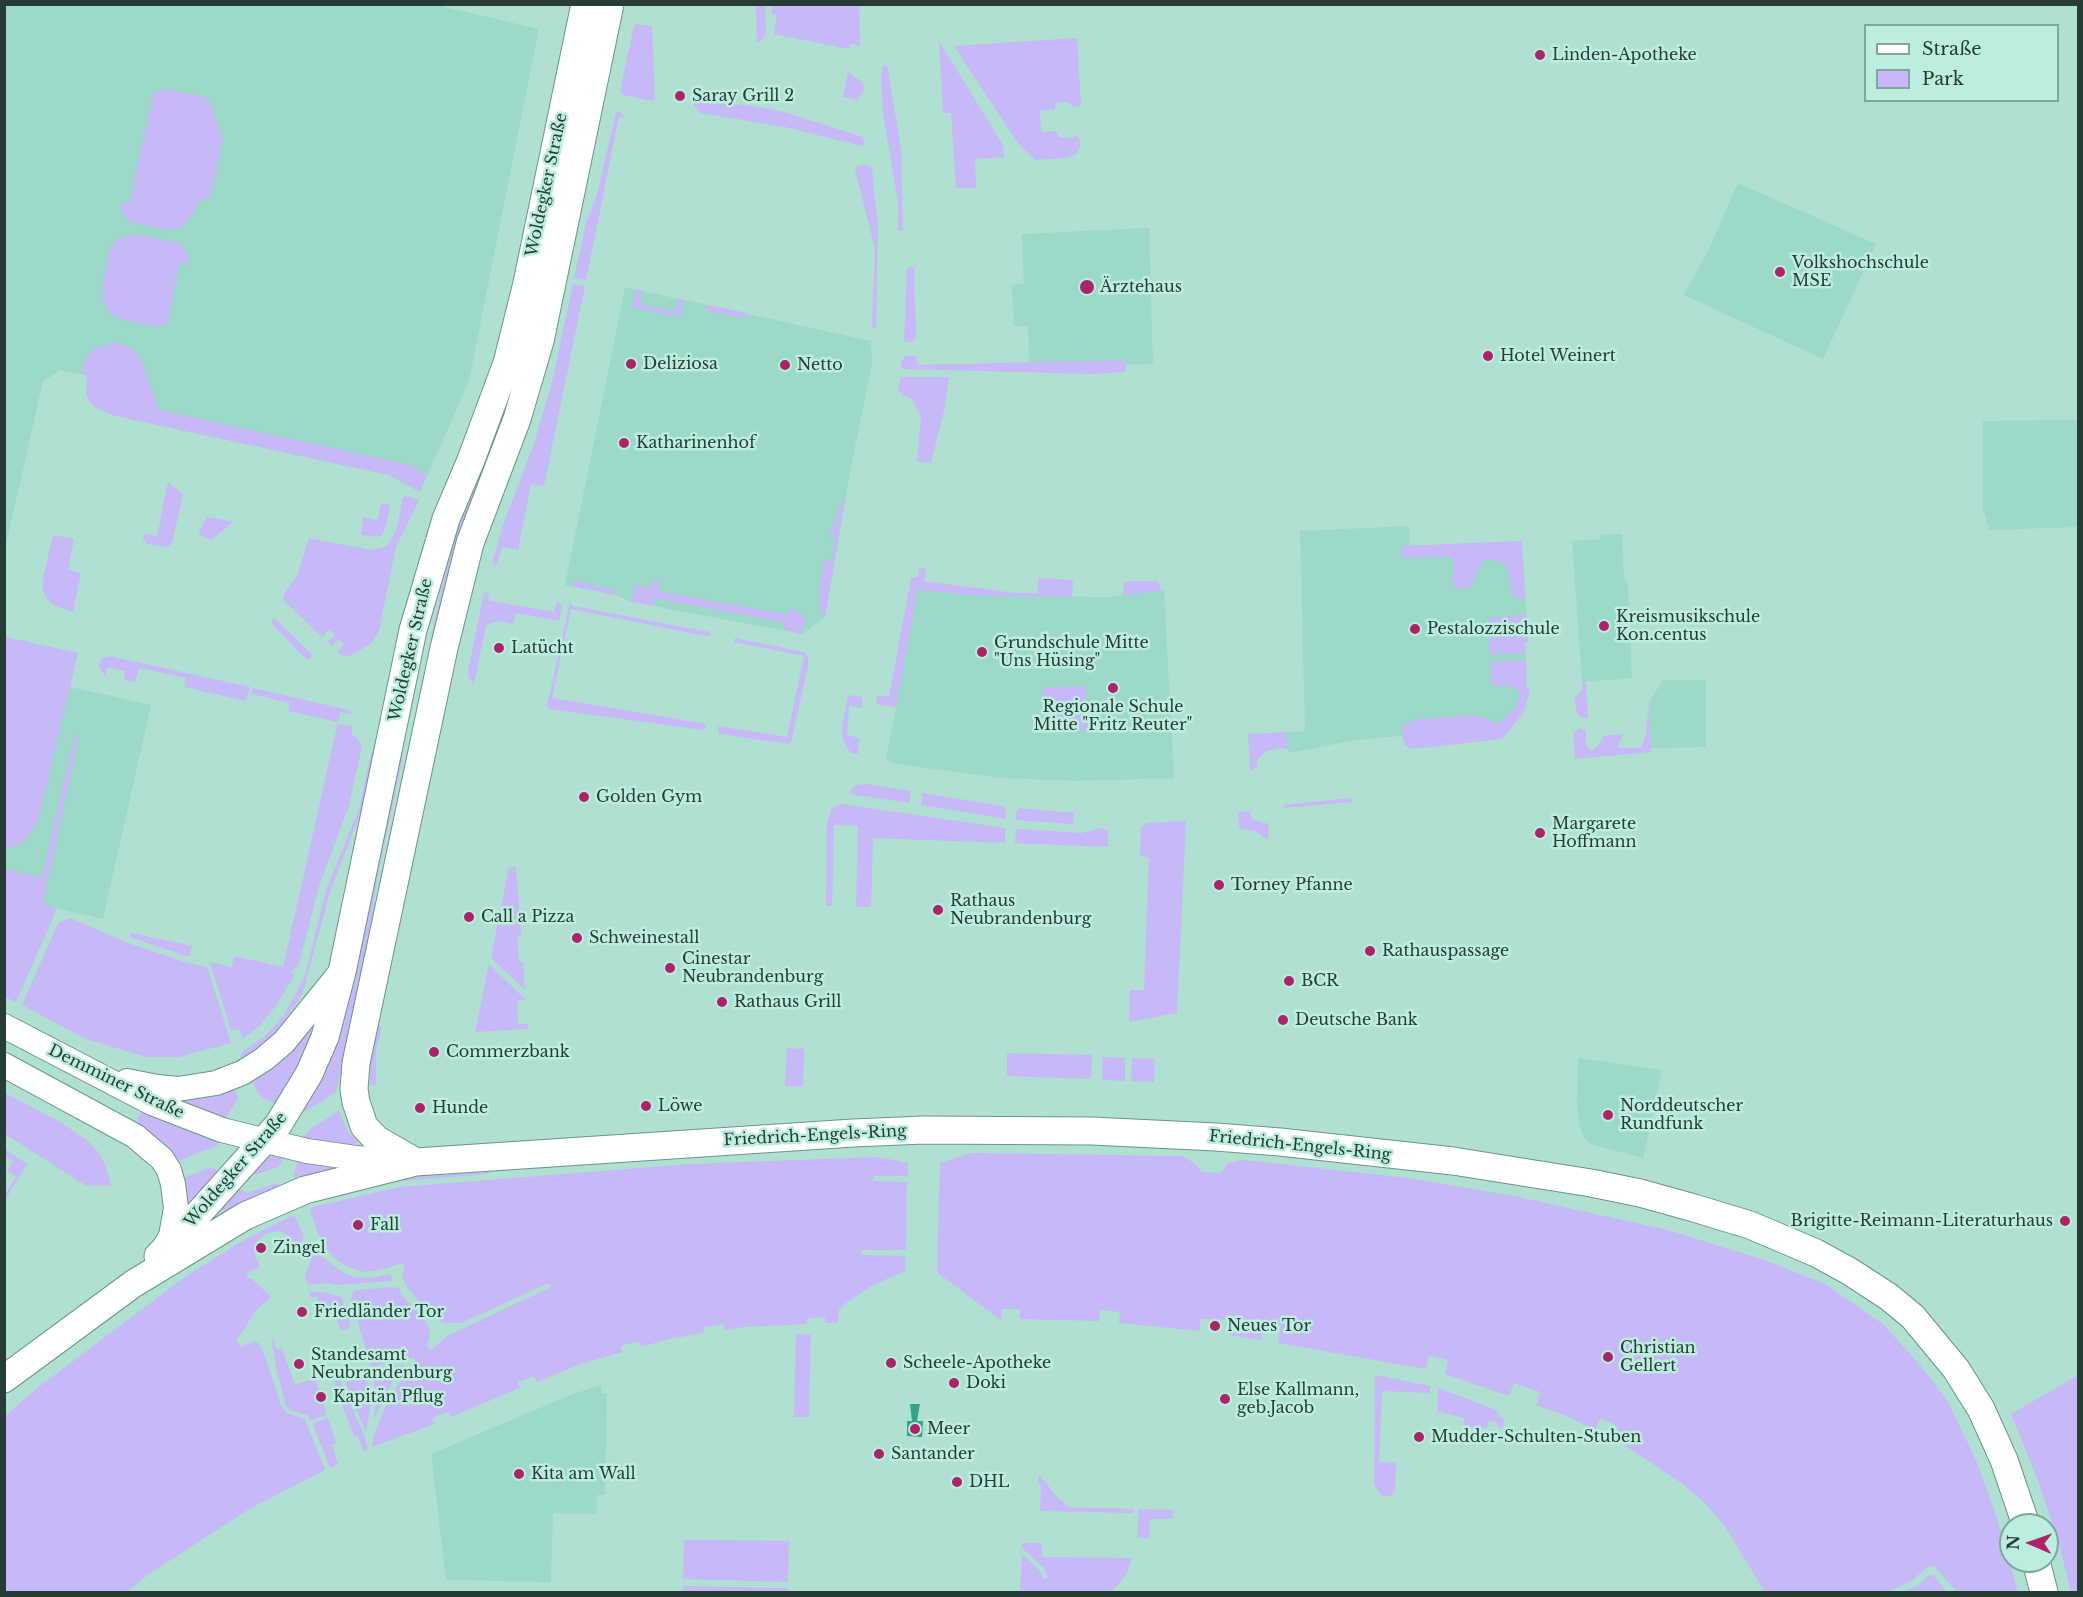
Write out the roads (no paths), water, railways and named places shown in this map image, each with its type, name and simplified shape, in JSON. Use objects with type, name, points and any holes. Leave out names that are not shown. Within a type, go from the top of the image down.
[{"type":"main road","name":"Woldegker Straße","points":[[161,1253],[264,1142],[289,1109],[318,1055],[332,1014],[413,630],[446,519],[507,363],[527,283],[585,4]]},
{"type":"main road","name":"Woldegker Straße","points":[[416,1162],[369,1133],[361,1119],[356,1102],[354,1089],[356,1063],[444,648],[470,543],[517,419],[540,341],[610,4]]},
{"type":"main road","points":[[400,694],[433,702]]},
{"type":"main road","points":[[88,1071],[133,1083],[178,1089],[230,1078],[257,1064],[279,1047],[320,1001],[342,972]]},
{"type":"main road","name":"Demminer Straße","points":[[4,1026],[141,1098],[182,1116],[264,1142]]},
{"type":"main road","points":[[4,1065],[135,1136],[162,1159],[169,1170],[176,1208],[171,1236],[161,1253]]},
{"type":"main road","name":"Friedrich-Engels-Ring","points":[[264,1142],[356,1158],[416,1162],[854,1133],[945,1130],[1092,1131],[1216,1137],[1454,1161],[1544,1174],[1640,1193],[1750,1226],[1816,1253],[1879,1290],[1913,1317],[1956,1369],[1981,1409],[2004,1460],[2022,1513]]},
{"type":"main road","name":"Friedrich-Engels-Ring","points":[[4,1379],[133,1284],[227,1226],[284,1197],[328,1183],[416,1162]]},
{"type":"main road","name":"Friedrich-Engels-Ring","points":[[133,1284],[161,1253]]},
{"type":"main road","points":[[2039,1573],[2044,1593]]},
{"type":"place","name":"Linden-Apotheke","points":[[1540,55]]},
{"type":"place","name":"Saray Grill 2","points":[[680,96]]},
{"type":"place","name":"Volkshochschule MSE","points":[[1780,272]]},
{"type":"place","name":"Ärztehaus","points":[[1087,287]]},
{"type":"place","name":"Hotel Weinert","points":[[1488,356]]},
{"type":"place","name":"Deliziosa","points":[[631,364]]},
{"type":"place","name":"Netto","points":[[785,365]]},
{"type":"place","name":"Katharinenhof","points":[[624,443]]},
{"type":"place","name":"Kreismusikschule Kon.centus","points":[[1604,626]]},
{"type":"place","name":"Pestalozzischule","points":[[1415,629]]},
{"type":"place","name":"Latücht","points":[[499,648]]},
{"type":"place","name":"Grundschule Mitte \"Uns Hüsing\"","points":[[982,652]]},
{"type":"place","name":"Regionale Schule Mitte \"Fritz Reuter\"","points":[[1113,688]]},
{"type":"place","name":"Golden Gym","points":[[584,797]]},
{"type":"place","name":"Margarete Hoffmann","points":[[1540,833]]},
{"type":"place","name":"Torney Pfanne","points":[[1219,885]]},
{"type":"place","name":"Rathaus Neubrandenburg","points":[[938,910]]},
{"type":"place","name":"Call a Pizza","points":[[469,917]]},
{"type":"place","name":"Schweinestall","points":[[577,938]]},
{"type":"place","name":"Rathauspassage","points":[[1370,951]]},
{"type":"place","name":"Cinestar Neubrandenburg","points":[[670,968]]},
{"type":"place","name":"BCR","points":[[1289,981]]},
{"type":"place","name":"Rathaus Grill","points":[[722,1002]]},
{"type":"place","name":"Deutsche Bank","points":[[1283,1020]]},
{"type":"place","name":"Commerzbank","points":[[434,1052]]},
{"type":"place","name":"Löwe","points":[[646,1106]]},
{"type":"place","name":"Hunde","points":[[420,1108]]},
{"type":"place","name":"Norddeutscher Rundfunk","points":[[1608,1115]]},
{"type":"place","name":"Brigitte-Reimann-Literaturhaus","points":[[2065,1221]]},
{"type":"place","name":"Fall","points":[[358,1225]]},
{"type":"place","name":"Zingel","points":[[261,1248]]},
{"type":"place","name":"Friedländer Tor","points":[[302,1312]]},
{"type":"place","name":"Neues Tor","points":[[1215,1326]]},
{"type":"place","name":"Christian Gellert","points":[[1608,1357]]},
{"type":"place","name":"Scheele-Apotheke","points":[[891,1363]]},
{"type":"place","name":"Standesamt Neubrandenburg","points":[[299,1364]]},
{"type":"place","name":"Doki","points":[[954,1383]]},
{"type":"place","name":"Kapitän Pflug","points":[[321,1397]]},
{"type":"place","name":"Else Kallmann, geb.Jacob","points":[[1225,1399]]},
{"type":"place","name":"Meer","points":[[915,1429]]},
{"type":"place","name":"Mudder-Schulten-Stuben","points":[[1419,1437]]},
{"type":"place","name":"Santander","points":[[879,1454]]},
{"type":"place","name":"Kita am Wall","points":[[519,1474]]},
{"type":"place","name":"DHL","points":[[957,1482]]}]
